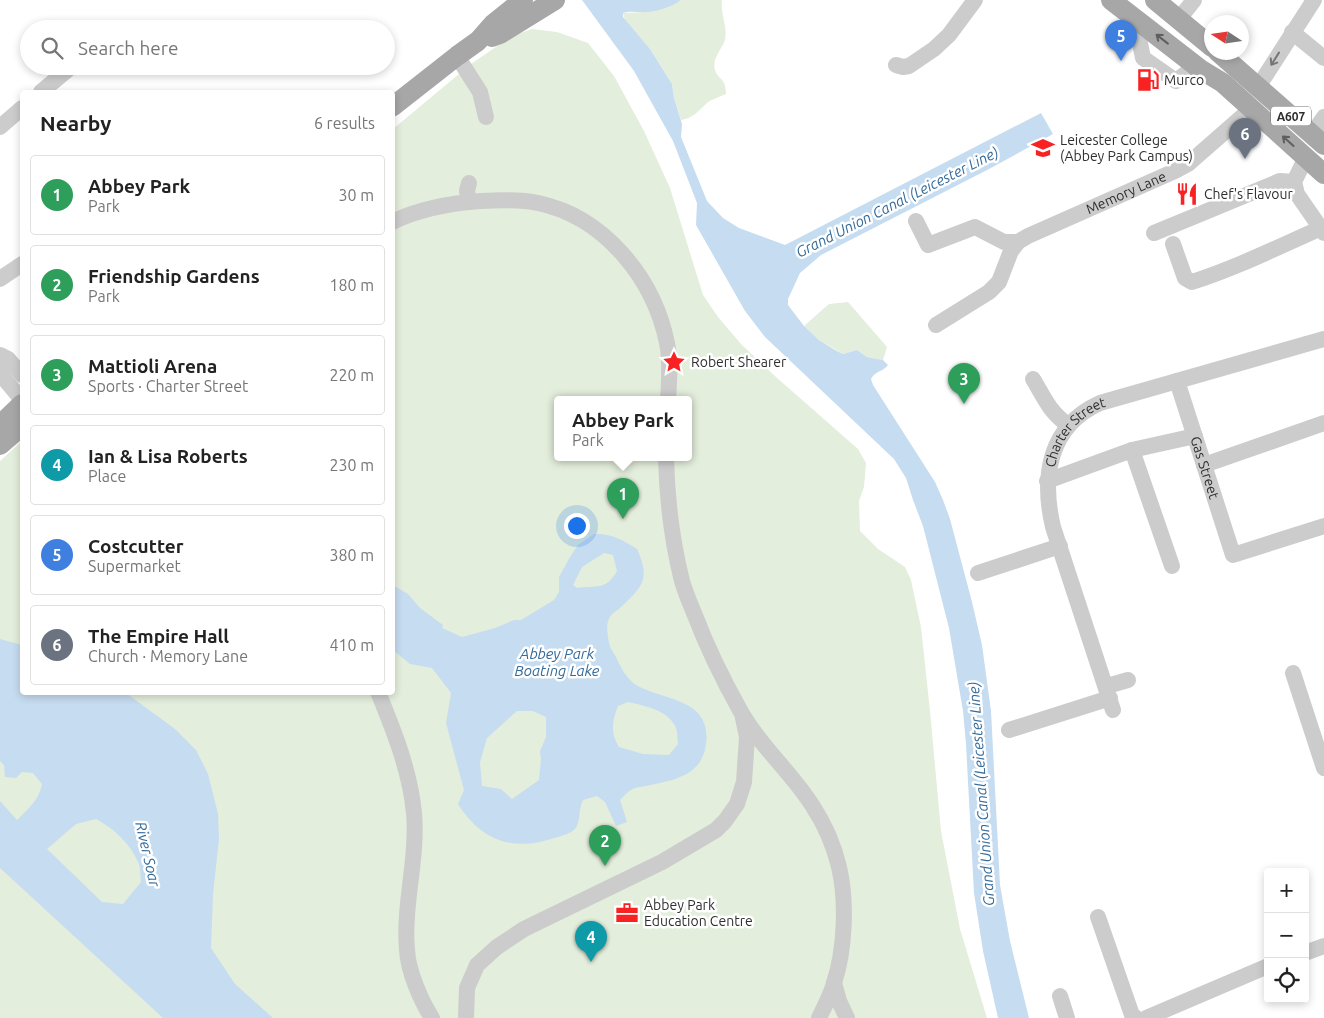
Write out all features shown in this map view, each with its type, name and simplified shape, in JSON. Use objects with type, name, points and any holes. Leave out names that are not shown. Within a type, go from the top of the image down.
[{"type":"main road","points":[[395,105],[478,41],[493,24],[523,0]]},
{"type":"main road","name":"A607","points":[[1111,0],[1196,66],[1224,83],[1324,174]]},
{"type":"main road","points":[[1155,0],[1204,40]]},
{"type":"main road","points":[[478,41],[500,34],[550,3]]},
{"type":"main road","name":"A607","points":[[1227,60],[1318,140]]},
{"type":"main road","points":[[0,426],[20,406]]},
{"type":"main road","points":[[0,445],[20,428]]},
{"type":"street","points":[[896,65],[910,66],[934,49],[949,35],[975,0]]},
{"type":"street","points":[[1178,19],[1194,0]]},
{"type":"street","points":[[1258,86],[1314,0]]},
{"type":"street","points":[[1292,32],[1324,58]]},
{"type":"street","points":[[457,56],[480,92],[486,117]]},
{"type":"street","points":[[46,90],[62,75]]},
{"type":"street","name":"Memory Lane","points":[[1018,242],[1182,168],[1252,108]]},
{"type":"street","points":[[0,127],[20,110]]},
{"type":"street","points":[[1318,140],[1324,117]]},
{"type":"street","points":[[1173,244],[1185,278],[1192,282],[1322,231],[1297,194],[1294,182],[1306,157]]},
{"type":"street","points":[[1154,233],[1280,181],[1294,182]]},
{"type":"street","points":[[468,202],[467,191],[469,183]]},
{"type":"street","points":[[395,221],[424,211],[468,202],[514,201],[538,203],[576,217],[608,238],[622,253],[644,283],[660,316],[668,345],[668,396]]},
{"type":"street","points":[[916,221],[928,245],[976,227],[1004,242],[1018,242]]},
{"type":"street","points":[[936,325],[989,292],[999,282],[1006,260],[1018,242]]},
{"type":"street","points":[[0,278],[20,269]]},
{"type":"street","name":"Charter Street","points":[[1110,698],[1049,509],[1047,481],[1054,450],[1060,438],[1068,425],[1087,409],[1100,403],[1324,339]]},
{"type":"street","points":[[0,354],[8,359],[20,373]]},
{"type":"street","points":[[0,369],[2,376],[20,398]]},
{"type":"street","points":[[1033,379],[1056,417],[1068,425]]},
{"type":"street","name":"Gas Street","points":[[1177,381],[1232,555],[1324,526]]},
{"type":"street","points":[[1204,465],[1324,423]]},
{"type":"street","points":[[1047,481],[1132,450],[1195,436]]},
{"type":"street","points":[[1132,450],[1172,566]]},
{"type":"street","points":[[666,461],[667,491],[672,532],[682,583],[713,659],[742,714],[812,805],[829,837],[839,868],[843,899],[843,937],[834,983],[819,1018]]},
{"type":"street","points":[[978,573],[1060,546]]},
{"type":"street","points":[[1293,673],[1324,768]]},
{"type":"street","points":[[1009,730],[1110,698],[1128,680]]},
{"type":"street","points":[[379,695],[401,752],[410,786],[414,814],[414,853],[407,929],[407,950],[410,967],[432,1018]]},
{"type":"street","points":[[466,1018],[467,988],[477,965],[497,947],[524,929],[662,862],[716,830],[725,821],[737,804],[744,782],[747,737],[742,714]]},
{"type":"street","points":[[1098,916],[1134,1017],[1264,968]]},
{"type":"street","points":[[1309,952],[1324,946]]},
{"type":"street","points":[[834,983],[839,1001],[847,1018]]},
{"type":"street","points":[[1060,996],[1067,1018]]},
{"type":"green space","points":[[681,0],[722,0],[726,35],[714,66],[716,73],[725,84],[726,94],[709,102],[693,116],[681,120],[672,84],[650,49],[625,20],[623,13],[647,12]]},
{"type":"green space","points":[[532,29],[557,32],[588,43],[614,76],[644,131],[670,188],[703,295],[718,317],[741,344],[858,449],[866,463],[864,487],[859,501],[860,531],[878,549],[905,567],[911,580],[921,627],[941,831],[960,929],[987,1018],[0,1018],[0,461],[20,443],[20,695],[395,695],[395,127],[471,64],[512,36]]},
{"type":"green space","points":[[848,302],[887,347],[883,360],[867,357],[857,350],[843,354],[819,340],[804,326],[829,304]]},
{"type":"water","name":"Grand Union Canal (Leicester Line)","points":[[582,0],[681,0],[669,7],[656,11],[623,13],[623,17],[650,49],[672,84],[682,124],[681,137],[707,201],[723,218],[739,228],[785,245],[1041,113],[1053,134],[821,255],[800,273],[788,299],[788,305],[804,326],[819,340],[843,354],[857,350],[867,357],[883,360],[888,365],[873,376],[871,379],[873,385],[935,482],[950,519],[982,645],[991,711],[1000,885],[1010,941],[1029,1018],[998,1018],[983,951],[974,893],[963,711],[949,628],[923,526],[906,478],[894,459],[765,337],[745,311],[696,225],[697,203],[673,141],[634,71]]},
{"type":"water","name":"Abbey Park Boating Lake","points":[[594,534],[617,538],[637,549],[644,575],[640,587],[608,620],[609,645],[625,673],[634,683],[695,710],[702,718],[706,729],[706,744],[699,764],[684,775],[666,782],[634,788],[627,793],[620,800],[627,822],[616,826],[605,802],[597,796],[583,800],[577,826],[568,834],[539,842],[512,843],[488,835],[467,817],[458,804],[464,790],[446,723],[451,693],[432,668],[410,664],[395,652],[395,586],[408,594],[420,608],[443,625],[442,628],[462,637],[495,628],[514,620],[521,620],[554,600],[559,592],[559,577],[578,545]],"holes":[[[604,553],[613,555],[617,571],[609,582],[595,587],[577,588],[573,585],[582,567]],[[628,702],[656,710],[673,722],[677,732],[678,744],[669,755],[643,754],[619,747],[613,732],[614,717],[618,706]],[[517,711],[533,711],[546,717],[546,737],[540,751],[539,780],[512,799],[501,789],[482,786],[480,762],[487,738]]]},
{"type":"water","name":"River Soar","points":[[0,639],[20,644],[20,695],[129,695],[175,729],[196,750],[208,774],[218,814],[219,839],[213,894],[211,948],[235,984],[273,1018],[163,1018],[0,868],[0,801],[17,820],[36,799],[42,784],[33,773],[22,772],[16,778],[5,777],[4,765],[0,761]],"holes":[[[96,819],[126,842],[140,866],[141,882],[123,904],[102,902],[47,849],[76,824]]]},
{"type":"place","name":"Costcutter","points":[[1121,61]]},
{"type":"place","name":"Murco","points":[[1148,80]]},
{"type":"place","name":"Leicester College (Abbey Park Campus)","points":[[1043,148]]},
{"type":"place","name":"The Empire Hall","points":[[1245,159]]},
{"type":"place","name":"Chef's Flavour","points":[[1187,194]]},
{"type":"place","name":"Robert Shearer","points":[[674,362]]},
{"type":"place","name":"Mattioli Arena","points":[[964,404]]},
{"type":"place","name":"Abbey Park","points":[[623,519]]},
{"type":"place","name":"Friendship Gardens","points":[[605,866]]},
{"type":"place","name":"Abbey Park Education Centre","points":[[627,913]]},
{"type":"place","name":"Ian & Lisa Roberts","points":[[591,962]]}]
